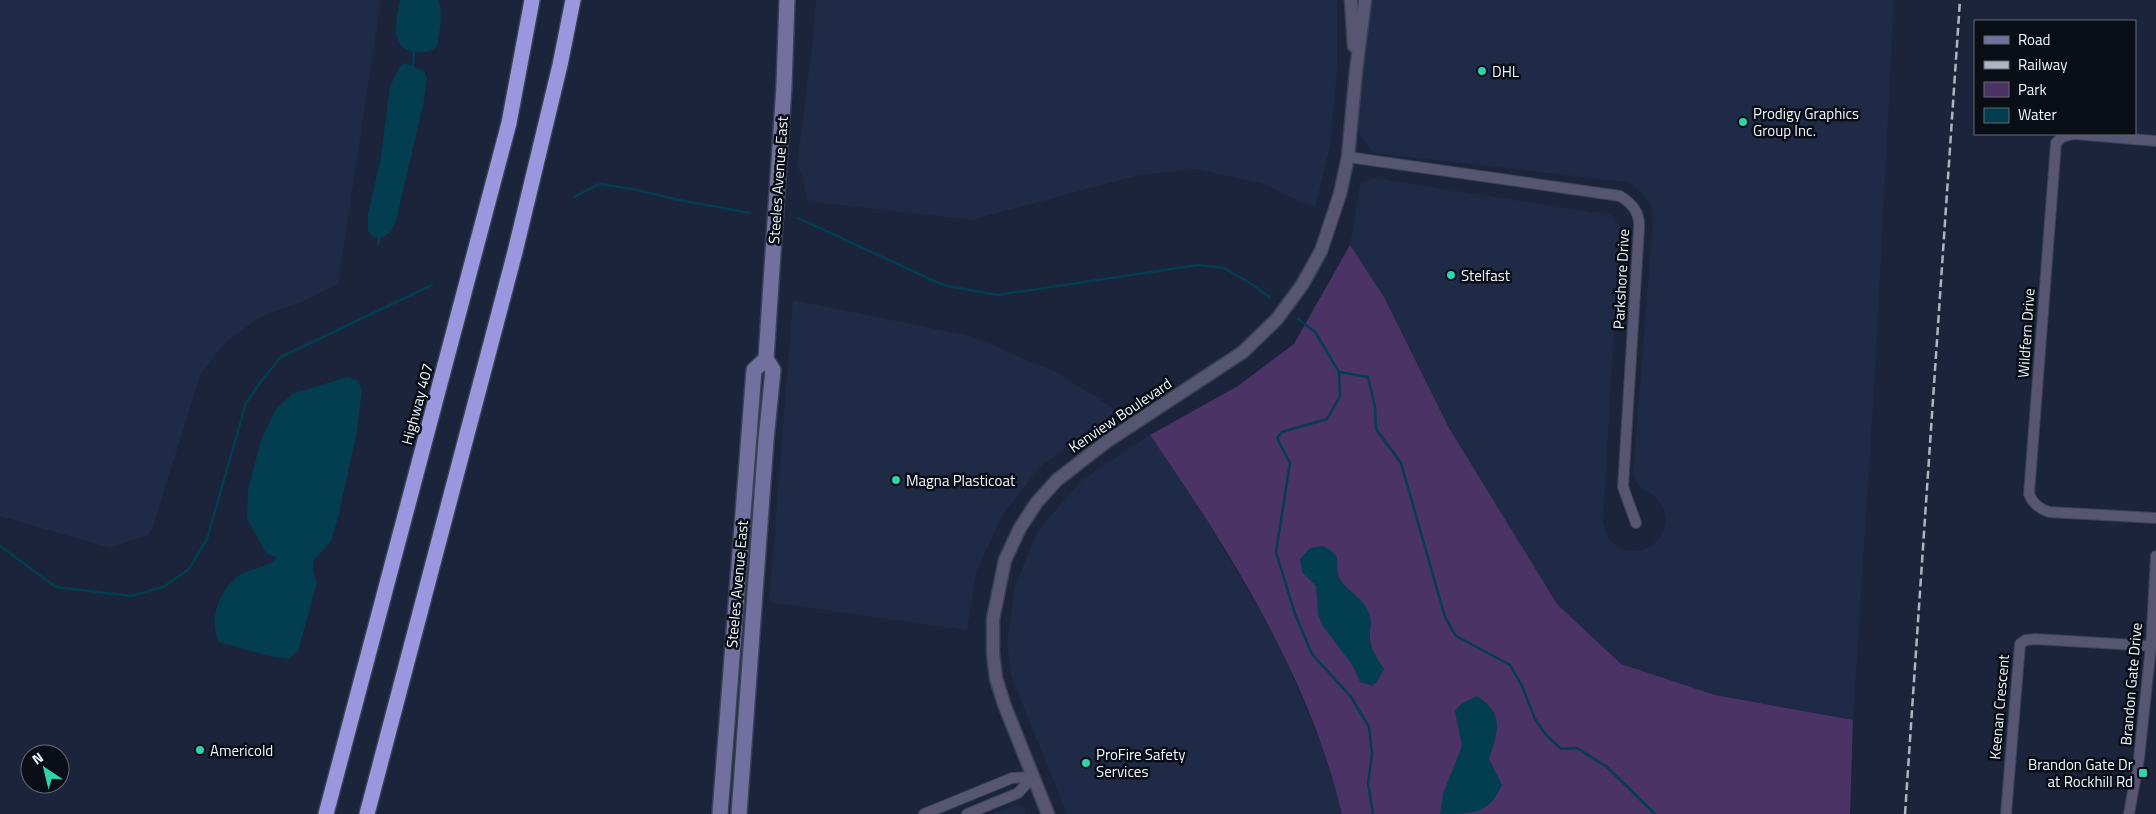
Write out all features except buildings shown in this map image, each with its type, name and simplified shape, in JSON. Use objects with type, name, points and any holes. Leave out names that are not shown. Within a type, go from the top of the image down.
[{"type":"highway","name":"Highway 407","points":[[326,814],[507,133],[532,0]]},
{"type":"highway","points":[[367,814],[515,252],[560,66],[573,0]]},
{"type":"highway","points":[[378,774],[379,814]]},
{"type":"main road","name":"Steeles Avenue East","points":[[739,814],[765,449],[773,370],[766,359],[787,0]]},
{"type":"main road","name":"Steeles Avenue East","points":[[720,814],[754,370],[766,359]]},
{"type":"street","name":"Kenview Boulevard","points":[[1351,0],[1356,71]]},
{"type":"street","name":"Kenview Boulevard","points":[[1048,814],[1004,704],[996,678],[993,654],[993,619],[1005,560],[1020,528],[1042,496],[1057,480],[1078,462],[1243,352],[1277,319],[1302,285],[1321,251],[1340,194],[1348,157],[1356,71],[1366,0]]},
{"type":"street","name":"Wildfern Drive","points":[[2070,135],[2062,137],[2056,143],[2029,494],[2036,505],[2049,512],[2156,518]]},
{"type":"street","name":"Wildfern Drive","points":[[2086,135],[2156,141]]},
{"type":"street","name":"Parkshore Drive","points":[[1348,157],[1620,196],[1629,201],[1635,208],[1639,217],[1639,236],[1623,487],[1636,523]]},
{"type":"street","name":"Brandon Gate Drive","points":[[2129,814],[2139,758],[2151,646],[2156,556]]},
{"type":"street","name":"Keenan Crescent","points":[[2006,814],[2020,644],[2026,640],[2035,639],[2151,646]]},
{"type":"street","points":[[924,814],[1012,778],[1033,777]]},
{"type":"street","points":[[967,814],[1018,793],[1033,777]]},
{"type":"shaded area","points":[[0,0],[381,0],[338,284],[304,301],[260,317],[225,343],[200,375],[153,527],[148,535],[110,548],[0,516]]},
{"type":"shaded area","points":[[816,0],[1337,0],[1337,71],[1330,146],[1315,208],[1265,184],[1196,169],[1139,175],[971,220],[807,201],[802,175],[797,166]]},
{"type":"shaded area","points":[[1370,0],[1894,0],[1875,373],[1853,720],[1715,695],[1621,664],[1557,604],[1449,428],[1384,297],[1350,245],[1360,185],[1373,178],[1611,215],[1620,226],[1603,522],[1607,536],[1614,544],[1623,549],[1633,551],[1643,550],[1660,538],[1666,519],[1664,509],[1658,500],[1651,493],[1641,489],[1633,476],[1653,218],[1651,206],[1637,188],[1627,182],[1373,153],[1357,130]]},
{"type":"shaded area","points":[[793,300],[970,336],[1056,372],[1118,411],[1041,466],[1003,514],[977,570],[967,630],[769,602]]},
{"type":"shaded area","points":[[1150,435],[1191,494],[1278,641],[1333,773],[1342,814],[1067,814],[1011,676],[1007,642],[1015,586],[1037,532],[1081,481]]},
{"type":"shaded area","points":[[1015,805],[1024,809],[1026,814],[992,814]]},
{"type":"green space","points":[[1350,245],[1384,297],[1449,428],[1557,604],[1621,664],[1715,695],[1853,720],[1850,814],[1342,814],[1328,763],[1310,713],[1264,616],[1209,523],[1150,435],[1238,386],[1294,344]]},
{"type":"water","points":[[400,0],[438,0],[441,17],[437,47],[429,51],[415,52],[407,50],[401,45],[396,32]]},
{"type":"water","points":[[405,63],[424,71],[427,78],[424,101],[396,221],[390,232],[382,238],[373,237],[368,231],[368,214],[381,157],[390,86],[401,65]]},
{"type":"water","points":[[347,377],[357,380],[362,389],[357,431],[339,514],[331,541],[313,561],[313,571],[317,582],[298,651],[289,659],[268,656],[219,642],[216,633],[215,615],[225,590],[238,576],[273,562],[277,558],[266,553],[247,519],[248,490],[261,440],[276,409],[292,394]]},
{"type":"water","points":[[1322,546],[1335,554],[1338,562],[1338,575],[1341,581],[1364,604],[1369,613],[1371,620],[1371,644],[1384,669],[1377,682],[1372,686],[1360,682],[1353,666],[1322,625],[1318,614],[1316,586],[1302,572],[1300,559],[1310,548]]},
{"type":"water","points":[[1477,696],[1486,702],[1495,716],[1497,732],[1489,759],[1502,785],[1492,802],[1486,807],[1462,814],[1440,814],[1443,794],[1462,746],[1455,711],[1461,704]]},
{"type":"waterway","points":[[413,68],[414,51]]},
{"type":"waterway","points":[[574,197],[599,184],[633,189],[679,200],[750,213]]},
{"type":"waterway","points":[[798,218],[943,285],[997,295],[1198,265],[1224,268],[1255,286],[1270,298]]},
{"type":"waterway","points":[[378,244],[380,235]]},
{"type":"waterway","points":[[0,546],[56,587],[132,596],[165,586],[189,569],[207,539],[246,403],[281,357],[432,285]]},
{"type":"waterway","points":[[1298,319],[1315,332],[1339,372],[1340,396],[1327,419],[1282,432],[1277,438],[1290,463],[1276,552],[1295,614],[1312,654],[1351,697],[1369,727],[1372,754],[1368,783],[1373,814]]},
{"type":"waterway","points":[[1339,372],[1368,377],[1375,407],[1376,429],[1401,463],[1445,617],[1456,636],[1510,665],[1522,686],[1535,719],[1546,735],[1561,749],[1577,748],[1607,767],[1655,814]]},
{"type":"railway","points":[[1905,814],[1960,0]]},
{"type":"place","name":"DHL","points":[[1482,71]]},
{"type":"place","name":"Prodigy Graphics Group Inc.","points":[[1743,122]]},
{"type":"place","name":"Stelfast","points":[[1451,275]]},
{"type":"place","name":"Magna Plasticoat","points":[[896,480]]},
{"type":"place","name":"Americold","points":[[200,750]]},
{"type":"place","name":"ProFire Safety Services","points":[[1086,763]]},
{"type":"place","name":"Brandon Gate Dr at Rockhill Rd","points":[[2143,773]]}]
